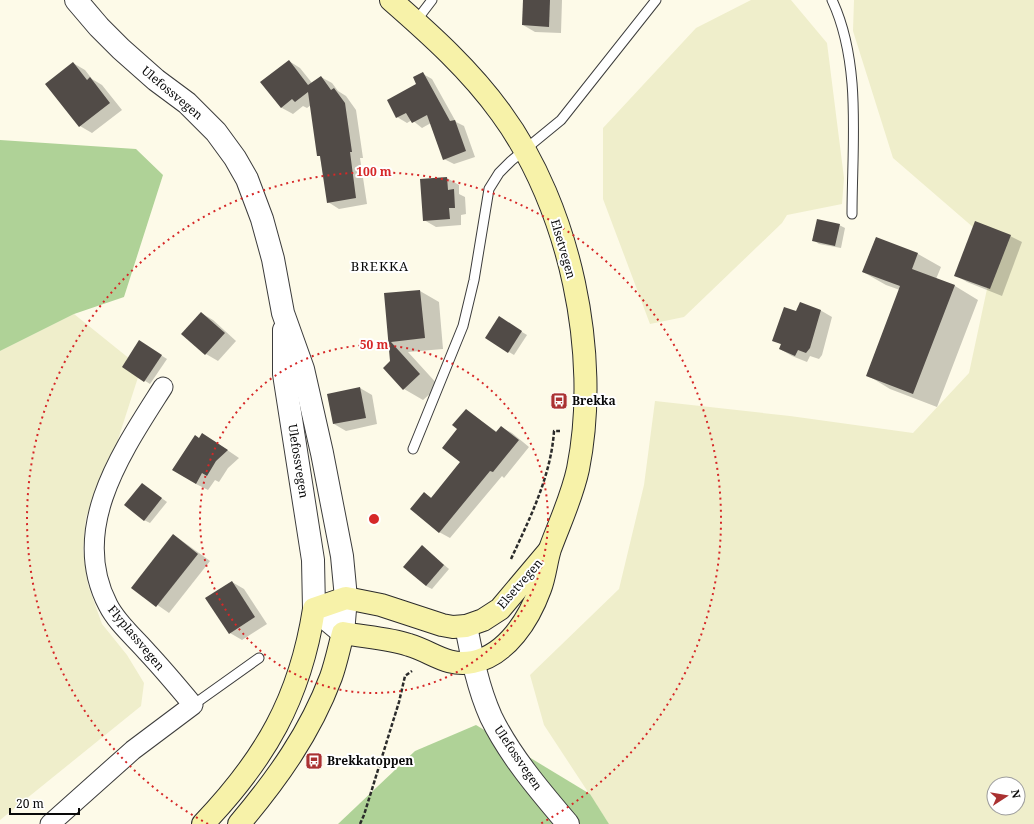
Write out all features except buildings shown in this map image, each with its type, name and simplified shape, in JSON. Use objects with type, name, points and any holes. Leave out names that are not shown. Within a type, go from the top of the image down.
[{"type":"main road","name":"Elsetvegen","points":[[391,0],[462,66],[502,114],[525,151],[551,209],[574,283],[580,320],[584,361],[585,398],[578,466],[572,494],[550,550],[541,587],[519,628],[508,643],[483,658],[472,662]]},
{"type":"main road","name":"Elsetvegen","points":[[466,626],[483,620],[500,609],[550,550]]},
{"type":"main road","points":[[203,824],[238,785],[271,737],[288,703],[301,666],[310,638],[314,609],[346,598],[381,605],[442,625],[453,627],[466,626]]},
{"type":"main road","points":[[239,824],[277,777],[296,748],[315,714],[331,676],[343,633],[409,645],[441,660],[455,663],[472,662]]},
{"type":"street","name":"Ulefossvegen","points":[[76,0],[99,27],[121,49],[156,80],[187,103],[216,132],[235,158],[247,179],[262,219],[273,259],[283,313],[303,370],[322,453],[342,556],[346,598],[343,633]]},
{"type":"street","name":"Ulefossvegen","points":[[283,313],[284,374],[313,560],[314,609]]},
{"type":"street","name":"Flyplassvegen","points":[[163,387],[118,459],[103,495],[95,526],[95,556],[99,583],[108,606],[126,629],[193,705]]},
{"type":"street","points":[[314,609],[343,633]]},
{"type":"street","name":"Ulefossvegen","points":[[466,626],[472,662],[491,716],[504,741],[544,796],[568,824]]},
{"type":"street","points":[[61,820],[133,750],[193,705]]},
{"type":"lane","points":[[416,22],[432,0]]},
{"type":"lane","points":[[413,449],[463,326],[474,280],[489,189],[499,173],[561,120],[656,0]]},
{"type":"lane","points":[[832,0],[843,30],[850,63],[853,95],[852,214]]},
{"type":"lane","points":[[193,705],[259,658]]},
{"type":"path","points":[[508,563],[531,516],[547,471],[554,431],[582,432]]},
{"type":"path","points":[[360,824],[364,816],[399,702],[405,676],[416,667]]},
{"type":"green space","points":[[751,0],[791,0],[827,43],[844,178],[842,204],[787,215],[782,223],[684,317],[650,324],[603,199],[603,128],[696,28]]},
{"type":"green space","points":[[854,0],[1034,0],[1034,824],[609,824],[544,725],[530,675],[619,589],[644,485],[655,401],[790,416],[913,433],[969,373],[996,247],[893,158],[853,31]]},
{"type":"green space","points":[[0,140],[136,149],[163,175],[124,297],[74,314],[0,351]]},
{"type":"green space","points":[[74,314],[141,368],[113,455],[86,517],[83,550],[88,585],[102,624],[127,655],[144,683],[141,706],[0,820],[0,351]]},
{"type":"green space","points":[[476,725],[590,794],[609,824],[338,824],[415,751]]},
{"type":"place","name":"Brekka","points":[[559,401]]},
{"type":"place","name":"Brekkatoppen","points":[[314,761]]},
{"type":"district","name":"BREKKA","points":[[380,266]]}]
